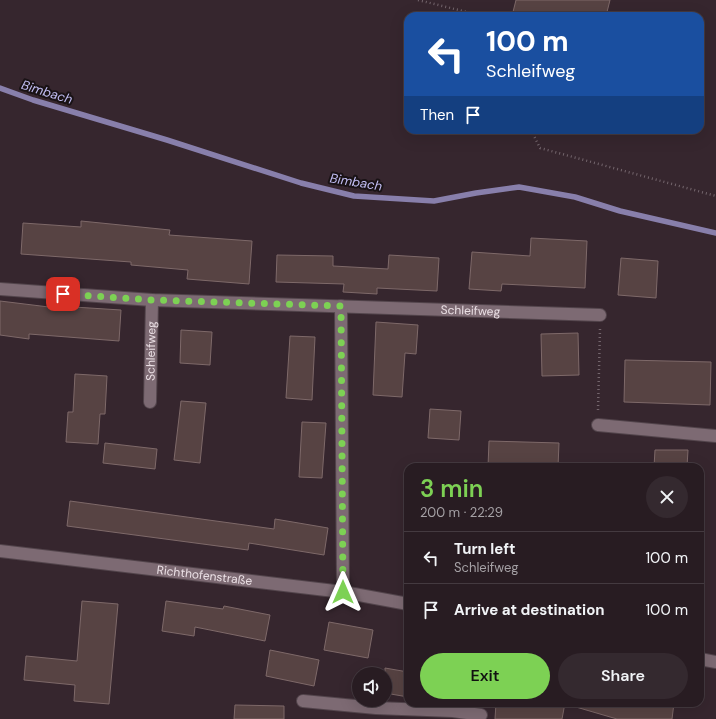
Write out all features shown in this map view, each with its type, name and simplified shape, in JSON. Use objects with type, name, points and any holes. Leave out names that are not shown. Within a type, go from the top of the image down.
[{"type":"street","name":"Schleifweg","points":[[0,289],[152,300],[600,315]]},
{"type":"street","name":"Schleifweg","points":[[150,402],[152,300]]},
{"type":"street","points":[[341,306],[343,592]]},
{"type":"street","points":[[598,425],[716,436]]},
{"type":"street","name":"Richthofenstraße","points":[[0,551],[343,592],[404,603]]},
{"type":"street","points":[[704,660],[716,662],[716,658]]},
{"type":"street","points":[[303,701],[376,708],[482,712]]},
{"type":"path","points":[[418,0],[468,12]]},
{"type":"path","points":[[533,134],[540,148],[716,196]]},
{"type":"path","points":[[598,425],[600,315]]},
{"type":"building","points":[[516,0],[610,0],[607,12],[513,12]]},
{"type":"building","points":[[81,221],[170,230],[169,235],[252,241],[249,284],[187,279],[188,270],[131,265],[131,262],[21,254],[23,223],[81,227]]},
{"type":"building","points":[[531,238],[587,241],[585,288],[502,284],[501,291],[469,289],[472,252],[530,256]]},
{"type":"building","points":[[277,255],[333,256],[333,266],[388,269],[389,255],[439,258],[437,291],[377,288],[377,294],[343,292],[344,284],[276,282]]},
{"type":"building","points":[[621,258],[658,261],[656,298],[618,295]]},
{"type":"building","points":[[0,301],[57,308],[58,306],[121,310],[119,341],[29,334],[29,339],[0,335]]},
{"type":"building","points":[[376,322],[418,325],[416,354],[405,353],[402,397],[373,395]]},
{"type":"building","points":[[181,330],[212,332],[210,365],[180,363]]},
{"type":"building","points":[[578,333],[579,375],[542,376],[541,334]]},
{"type":"building","points":[[290,336],[315,337],[312,400],[286,398]]},
{"type":"building","points":[[625,360],[711,362],[710,405],[624,402]]},
{"type":"building","points":[[75,374],[107,376],[105,414],[100,414],[98,444],[66,442],[68,412],[73,412]]},
{"type":"building","points":[[181,401],[206,403],[200,463],[174,460]]},
{"type":"building","points":[[430,409],[461,411],[459,440],[428,438]]},
{"type":"building","points":[[302,422],[326,423],[322,478],[299,477]]},
{"type":"building","points":[[489,441],[559,443],[558,463],[488,463]]},
{"type":"building","points":[[105,443],[157,449],[155,469],[103,463]]},
{"type":"building","points":[[655,450],[688,450],[687,463],[654,463]]},
{"type":"building","points":[[70,501],[274,529],[275,519],[328,528],[324,555],[249,543],[248,550],[67,526]]},
{"type":"building","points":[[82,601],[118,604],[109,704],[74,701],[75,685],[24,680],[26,656],[77,661]]},
{"type":"building","points":[[166,601],[223,609],[224,606],[270,615],[265,641],[195,627],[194,636],[162,631]]},
{"type":"building","points":[[329,622],[373,630],[368,658],[324,650]]},
{"type":"building","points":[[270,650],[319,660],[314,686],[266,676]]},
{"type":"building","points":[[392,669],[404,671],[404,696],[392,694]]},
{"type":"building","points":[[235,705],[284,706],[284,719],[234,719]]},
{"type":"building","points":[[496,707],[564,707],[562,719],[495,719]]},
{"type":"building","points":[[576,707],[674,707],[672,719],[617,719]]},
{"type":"waterway","name":"Bimbach","points":[[0,88],[33,100],[167,140],[301,183],[354,196],[434,201],[519,187],[575,197],[620,211],[716,233]]},
{"type":"route","points":[[63,294],[152,300],[341,306],[343,592]]}]
